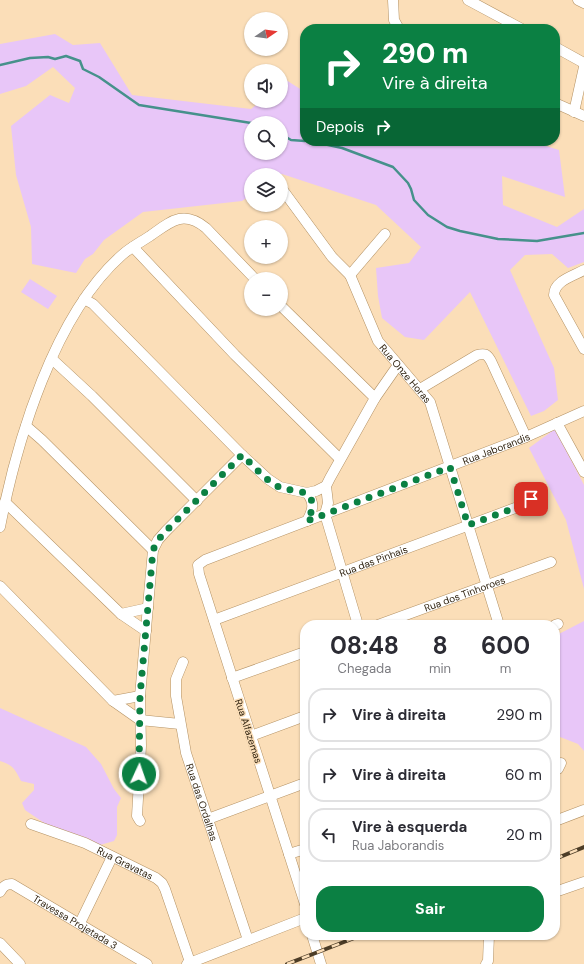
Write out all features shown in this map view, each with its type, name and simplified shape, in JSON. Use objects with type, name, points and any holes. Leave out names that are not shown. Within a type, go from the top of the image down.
[{"type":"street","points":[[393,0],[394,20],[396,24]]},
{"type":"street","points":[[468,0],[513,24]]},
{"type":"street","points":[[578,0],[584,3]]},
{"type":"street","points":[[560,50],[584,63]]},
{"type":"street","points":[[574,112],[584,67]]},
{"type":"street","points":[[560,105],[584,116]]},
{"type":"street","name":"Rua Onze Horas","points":[[288,197],[332,257],[350,275],[378,341],[430,402],[497,620]]},
{"type":"street","points":[[0,527],[10,478],[26,426],[52,359],[70,321],[84,299],[98,280],[113,264],[133,247],[168,223],[189,218],[198,221],[206,228],[248,272]]},
{"type":"street","points":[[350,275],[385,234]]},
{"type":"street","points":[[133,247],[235,355],[340,459]]},
{"type":"street","points":[[584,270],[555,288],[554,295],[584,349]]},
{"type":"street","points":[[84,299],[93,304],[268,480],[280,487],[307,493],[316,491],[326,486]]},
{"type":"street","points":[[288,313],[375,398]]},
{"type":"street","points":[[420,389],[477,355],[488,355],[526,437]]},
{"type":"street","points":[[52,359],[92,396],[197,501]]},
{"type":"street","points":[[356,620],[325,514],[328,503],[326,486],[375,398],[398,365]]},
{"type":"street","name":"Rua Jaborandis","points":[[204,560],[450,467],[526,437],[584,411]]},
{"type":"street","points":[[558,423],[584,472]]},
{"type":"street","points":[[26,426],[153,550]]},
{"type":"street","points":[[140,821],[137,816],[141,746],[140,696],[153,550],[158,540],[166,531],[242,455]]},
{"type":"street","points":[[307,493],[313,506],[312,512],[307,521]]},
{"type":"street","name":"Rua das Pinhais","points":[[214,620],[526,504],[531,499]]},
{"type":"street","points":[[5,502],[121,614],[146,631]]},
{"type":"street","name":"Rua Alfazemas","points":[[204,560],[198,565],[199,574],[300,888]]},
{"type":"street","name":"Rua dos Tinhoroes","points":[[392,620],[551,562]]},
{"type":"street","points":[[0,586],[113,700],[140,720],[180,724]]},
{"type":"street","points":[[121,614],[148,608]]},
{"type":"street","points":[[232,678],[300,654]]},
{"type":"street","name":"Rua das Ordalhas","points":[[183,662],[176,679],[176,696],[186,753],[248,940]]},
{"type":"street","points":[[113,700],[140,696]]},
{"type":"street","points":[[251,736],[300,718]]},
{"type":"street","points":[[208,819],[300,785]]},
{"type":"street","points":[[560,819],[584,810]]},
{"type":"street","name":"Rua Gravatas","points":[[31,824],[85,844],[156,878],[162,883],[189,963]]},
{"type":"street","points":[[289,854],[300,850]]},
{"type":"street","points":[[80,923],[112,857]]},
{"type":"street","points":[[560,890],[584,882]]},
{"type":"street","name":"Travessa Projetada 3","points":[[2,889],[8,884],[12,884],[147,964]]},
{"type":"street","points":[[189,963],[300,920]]},
{"type":"street","points":[[314,940],[321,964]]},
{"type":"street","points":[[486,964],[488,961],[489,940]]},
{"type":"street","points":[[0,943],[20,964]]},
{"type":"shaded area","points":[[55,34],[73,45],[100,43],[132,95],[251,109],[288,108],[288,81],[300,89],[300,146],[546,146],[559,150],[565,197],[502,176],[503,205],[557,227],[584,209],[584,262],[568,268],[552,254],[525,255],[510,270],[554,368],[558,400],[544,411],[531,416],[470,292],[424,340],[405,337],[382,318],[378,296],[376,268],[409,263],[421,247],[376,205],[288,176],[288,168],[244,168],[244,200],[242,201],[143,212],[104,240],[93,254],[85,259],[76,273],[32,264],[31,227],[16,175],[11,126],[50,95],[69,103],[75,88],[53,67],[26,86],[0,94],[0,44]]},
{"type":"shaded area","points":[[30,279],[57,296],[48,309],[21,292]]},
{"type":"shaded area","points":[[555,429],[584,485],[584,589],[566,520],[529,448]]},
{"type":"shaded area","points":[[584,621],[584,751],[578,744],[560,737],[560,633]]},
{"type":"shaded area","points":[[0,708],[86,747],[101,764],[114,789],[121,798],[117,807],[117,835],[114,841],[100,845],[53,829],[25,810],[22,803],[34,790],[34,784],[21,781],[13,768],[0,761]]},
{"type":"waterway","points":[[0,65],[30,58],[48,57],[55,59],[66,56],[80,61],[83,69],[99,77],[139,105],[244,122]]},
{"type":"waterway","points":[[288,138],[300,141]]},
{"type":"waterway","points":[[333,146],[393,167],[408,183],[414,200],[428,215],[447,227],[498,239],[537,241],[584,233]]},
{"type":"railway","points":[[560,857],[584,847]]},
{"type":"railway","points":[[287,964],[349,940]]},
{"type":"route","points":[[139,774],[141,746],[140,696],[153,550],[158,540],[166,531],[242,455],[268,480],[280,487],[307,493],[313,506],[312,512],[307,521],[450,467],[468,525],[526,504],[531,499]]}]
